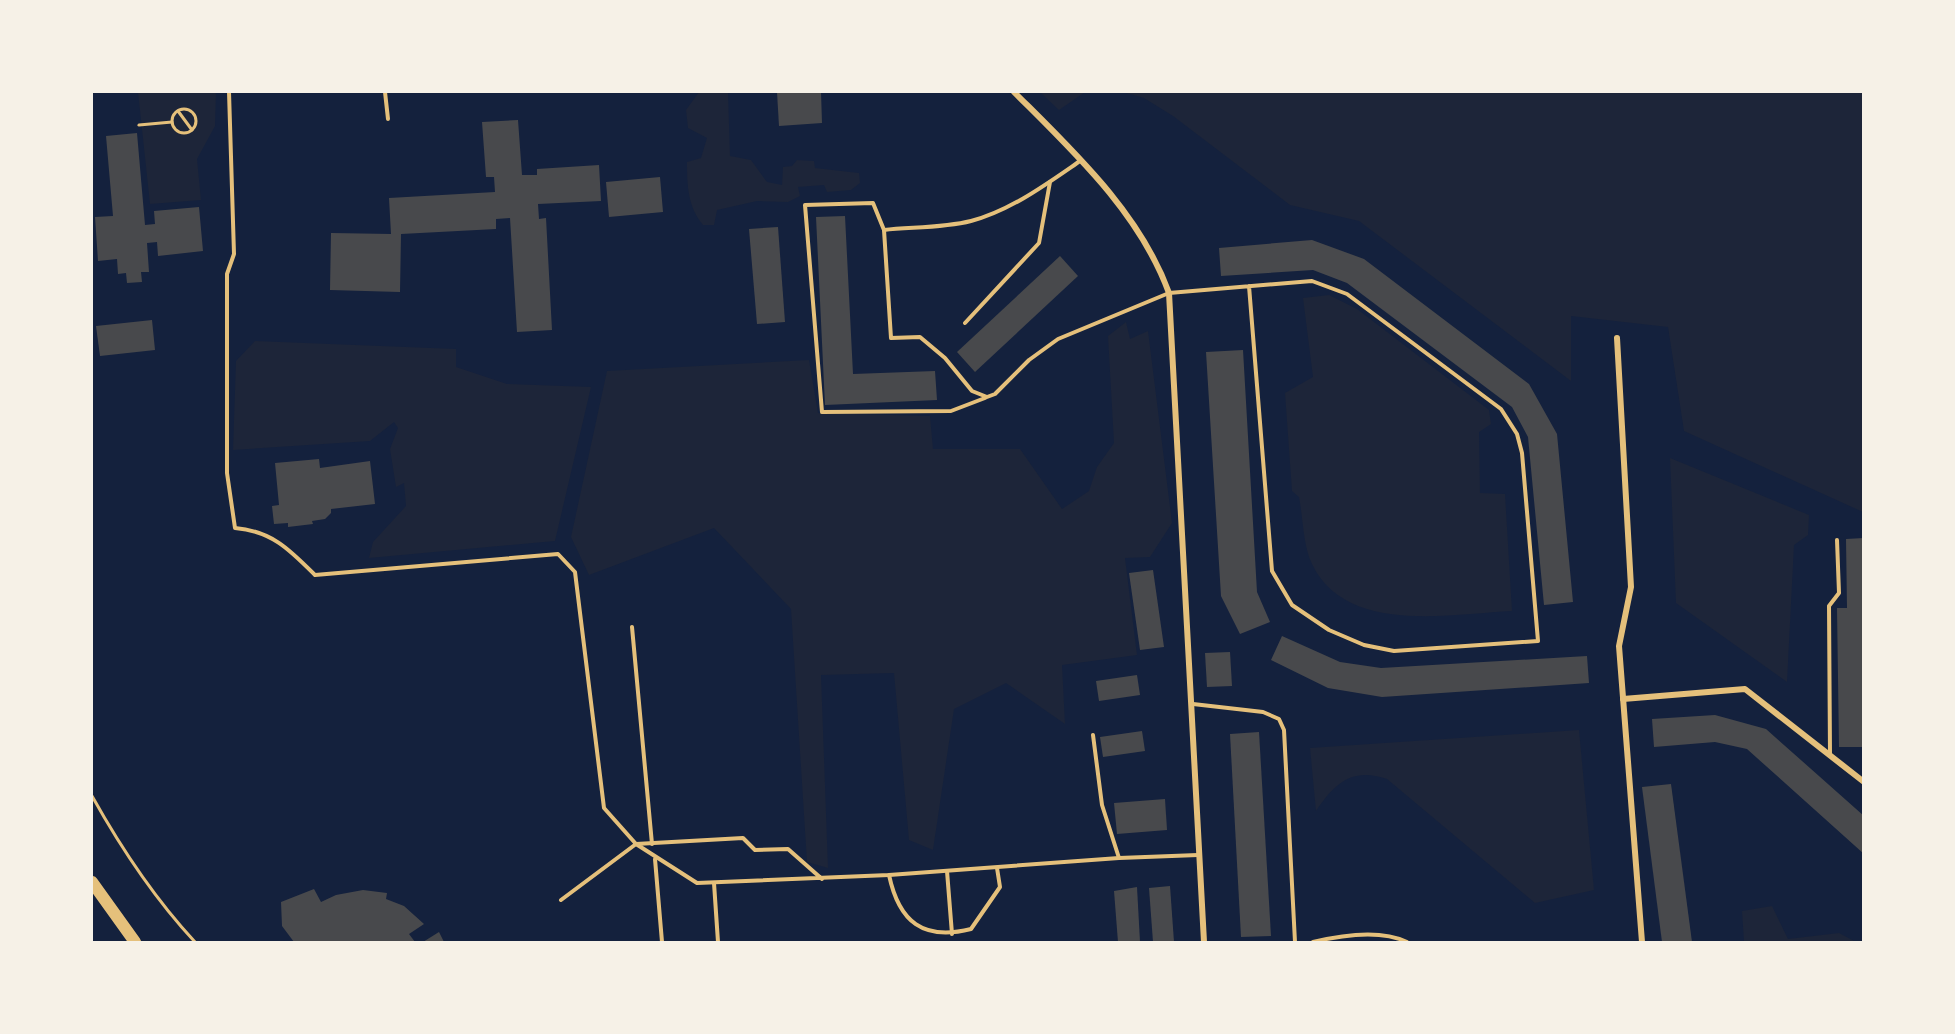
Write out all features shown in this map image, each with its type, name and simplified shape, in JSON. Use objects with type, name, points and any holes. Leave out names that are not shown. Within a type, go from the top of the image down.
[{"type":"main road","points":[[92,882],[135,942]]},
{"type":"street","points":[[1014,92],[1080,161],[1139,233],[1163,275],[1169,293],[1193,704],[1198,855],[1204,942]]},
{"type":"street","points":[[1617,338],[1631,587],[1619,646],[1642,942]]},
{"type":"street","points":[[1623,699],[1745,689],[1863,782]]},
{"type":"lane","points":[[229,92],[234,254],[227,274],[227,473],[235,528],[257,529],[286,546],[315,575],[558,554],[575,572],[604,808],[636,844],[697,883],[822,879],[1119,858],[1198,855]]},
{"type":"lane","points":[[385,92],[388,119]]},
{"type":"lane","points":[[884,230],[972,221],[987,216],[1050,181],[1080,161]]},
{"type":"lane","points":[[965,323],[1039,243],[1050,181]]},
{"type":"lane","points":[[985,398],[972,391],[945,358],[920,337],[891,338],[884,230],[873,203],[805,205],[822,412],[951,411],[985,398],[995,394],[1029,360],[1058,339],[1169,293],[1249,286],[1312,281],[1338,290],[1502,410],[1517,434],[1522,453],[1538,641],[1394,651],[1364,645],[1338,633],[1292,605],[1272,571],[1249,286]]},
{"type":"lane","points":[[1830,755],[1829,606],[1839,593],[1837,540]]},
{"type":"lane","points":[[632,627],[652,844]]},
{"type":"lane","points":[[1193,704],[1263,712],[1279,719],[1284,730],[1295,942]]},
{"type":"lane","points":[[1093,735],[1102,805],[1119,858]]},
{"type":"lane","points":[[561,900],[636,844],[743,838],[755,850],[788,849],[822,879]]},
{"type":"lane","points":[[655,858],[662,942]]},
{"type":"lane","points":[[889,875],[894,899],[912,922],[929,931],[952,934],[971,929],[987,907],[1000,887],[997,868]]},
{"type":"lane","points":[[947,871],[952,934]]},
{"type":"lane","points":[[714,883],[718,942]]},
{"type":"lane","points":[[1313,942],[1334,937],[1392,935],[1407,942]]},
{"type":"path","points":[[178,111],[185,110],[194,114],[196,123],[192,130]]},
{"type":"path","points":[[172,122],[178,111]]},
{"type":"path","points":[[178,111],[192,130]]},
{"type":"path","points":[[139,125],[172,122]]},
{"type":"path","points":[[172,122],[180,132],[192,130]]},
{"type":"path","points":[[92,796],[115,838],[178,924],[195,942]]},
{"type":"shaded area","points":[[138,92],[216,92],[215,126],[197,159],[201,200],[150,204]]},
{"type":"shaded area","points":[[699,92],[728,92],[730,156],[751,160],[767,182],[782,185],[783,167],[792,166],[797,160],[814,161],[815,168],[859,173],[860,183],[851,190],[827,192],[824,185],[798,187],[800,196],[788,202],[757,201],[717,210],[714,225],[703,225],[691,203],[687,171],[687,162],[701,158],[707,138],[688,128],[686,110]]},
{"type":"shaded area","points":[[1040,92],[1085,92],[1059,110]]},
{"type":"shaded area","points":[[1123,92],[1863,92],[1863,512],[1684,431],[1668,327],[1571,316],[1571,381],[1359,221],[1290,205],[1173,116],[1144,98]]},
{"type":"shaded area","points":[[1329,295],[1357,309],[1489,410],[1491,424],[1479,432],[1480,493],[1505,494],[1512,611],[1430,616],[1374,611],[1349,602],[1328,587],[1312,564],[1305,540],[1299,497],[1292,491],[1285,393],[1313,377],[1303,298]]},
{"type":"shaded area","points":[[1126,322],[1130,339],[1148,331],[1172,523],[1150,557],[1125,558],[1137,655],[1062,665],[1065,724],[1006,683],[954,709],[933,850],[909,840],[894,673],[821,675],[828,868],[807,862],[791,609],[714,528],[589,575],[571,537],[607,371],[809,360],[818,413],[930,416],[933,449],[1020,449],[1062,509],[1089,491],[1097,467],[1114,443],[1108,336]]},
{"type":"shaded area","points":[[255,341],[456,349],[456,367],[507,384],[591,387],[555,541],[369,558],[373,542],[406,506],[404,483],[396,487],[390,449],[398,428],[394,422],[370,441],[233,450],[236,361]]},
{"type":"shaded area","points":[[1670,458],[1809,515],[1808,535],[1794,545],[1787,682],[1676,603]]},
{"type":"shaded area","points":[[1579,730],[1594,890],[1535,903],[1387,779],[1364,775],[1345,780],[1330,792],[1316,811],[1310,748]]},
{"type":"shaded area","points":[[1772,906],[1788,939],[1839,933],[1856,942],[1744,942],[1742,911]]},
{"type":"building","points":[[777,92],[821,92],[822,123],[779,126]]},
{"type":"building","points":[[518,120],[522,175],[537,175],[537,169],[599,165],[601,201],[538,204],[539,219],[546,218],[552,330],[517,332],[510,218],[496,219],[496,229],[401,234],[400,292],[330,290],[331,233],[391,234],[389,198],[495,192],[494,177],[486,177],[482,122]]},
{"type":"building","points":[[137,133],[145,225],[155,224],[154,211],[199,207],[203,251],[158,256],[157,242],[147,243],[149,272],[141,272],[142,282],[127,283],[126,273],[118,274],[117,259],[98,261],[95,217],[113,216],[106,136]]},
{"type":"building","points":[[660,177],[663,212],[609,217],[606,182]]},
{"type":"building","points":[[845,216],[853,374],[935,371],[937,400],[825,405],[816,217]]},
{"type":"building","points":[[778,227],[785,322],[757,324],[749,229]]},
{"type":"building","points":[[1312,240],[1364,259],[1529,384],[1557,434],[1573,602],[1544,605],[1528,437],[1512,407],[1347,283],[1313,270],[1221,276],[1219,248]]},
{"type":"building","points":[[1060,256],[1078,276],[975,372],[957,352]]},
{"type":"building","points":[[152,320],[155,350],[100,356],[96,326]]},
{"type":"building","points":[[1243,350],[1257,592],[1270,622],[1240,634],[1221,596],[1206,352]]},
{"type":"building","points":[[319,459],[320,468],[370,461],[375,504],[331,509],[331,513],[325,519],[312,521],[313,524],[288,527],[288,523],[274,524],[272,506],[279,505],[275,463]]},
{"type":"building","points":[[1864,538],[1864,747],[1839,747],[1837,608],[1847,608],[1846,539]]},
{"type":"building","points":[[1153,570],[1164,647],[1140,650],[1129,573]]},
{"type":"building","points":[[1282,636],[1340,662],[1381,668],[1587,656],[1589,683],[1382,697],[1328,688],[1271,660]]},
{"type":"building","points":[[1230,652],[1232,686],[1207,687],[1205,653]]},
{"type":"building","points":[[1137,675],[1140,695],[1099,701],[1096,681]]},
{"type":"building","points":[[1715,715],[1766,729],[1864,816],[1864,854],[1747,749],[1715,742],[1654,747],[1652,719]]},
{"type":"building","points":[[1142,731],[1145,751],[1103,757],[1100,737]]},
{"type":"building","points":[[1259,732],[1271,936],[1241,937],[1230,734]]},
{"type":"building","points":[[1671,784],[1692,942],[1662,942],[1642,787]]},
{"type":"building","points":[[1165,799],[1167,830],[1117,834],[1114,803]]},
{"type":"building","points":[[1170,886],[1174,942],[1153,942],[1149,888]]},
{"type":"building","points":[[1137,887],[1140,942],[1118,942],[1114,891]]},
{"type":"building","points":[[314,889],[321,902],[336,895],[363,890],[387,893],[386,899],[404,906],[424,924],[409,934],[415,942],[294,942],[282,926],[281,902]]},
{"type":"building","points":[[439,932],[444,942],[423,942]]}]
